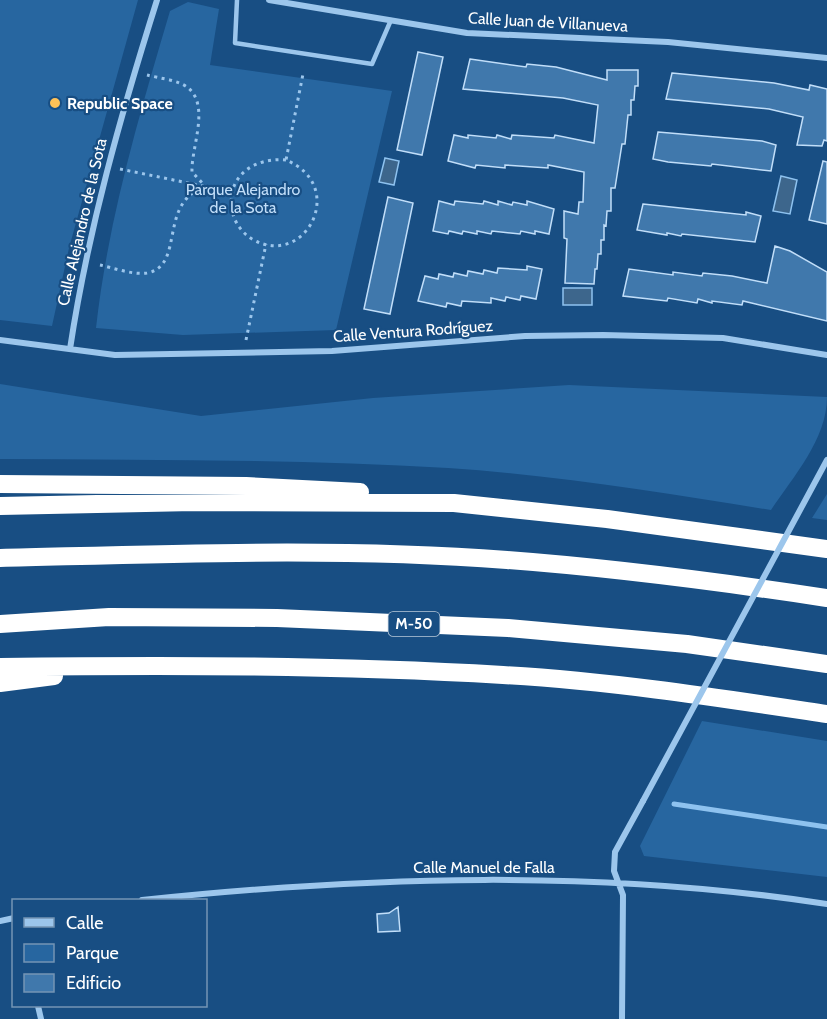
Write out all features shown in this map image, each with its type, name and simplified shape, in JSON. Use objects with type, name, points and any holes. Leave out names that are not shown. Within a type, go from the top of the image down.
[{"type":"highway","points":[[0,484],[246,486],[395,494],[454,503],[700,530],[827,549]]},
{"type":"highway","points":[[0,506],[194,502],[454,503]]},
{"type":"highway","points":[[0,558],[284,552],[507,560],[665,576],[827,598]]},
{"type":"highway","name":"M-50","points":[[0,624],[109,617],[277,618],[508,628],[687,644],[827,664]]},
{"type":"highway","points":[[0,667],[145,665],[504,675],[626,686],[827,714]]},
{"type":"highway","points":[[0,683],[145,665]]},
{"type":"street","name":"Calle Alejandro de la Sota","points":[[70,349],[76,308],[117,125],[157,0]]},
{"type":"street","name":"Calle Juan de Villanueva","points":[[269,0],[466,33],[664,42],[827,58]]},
{"type":"street","name":"Calle Ventura Rodríguez","points":[[0,340],[115,355],[332,351],[525,336],[603,335],[723,339],[827,355]]},
{"type":"street","points":[[622,1019],[623,895],[614,871],[615,852],[827,460]]},
{"type":"street","name":"Calle Manuel de Falla","points":[[152,899],[270,887],[410,880],[516,879],[772,895],[827,904]]},
{"type":"lane","points":[[237,0],[235,43],[372,64],[391,20]]},
{"type":"path","points":[[286,160],[303,74]]},
{"type":"path","points":[[147,75],[183,85],[195,95],[199,111],[191,159],[192,172],[206,187]]},
{"type":"path","points":[[270,159],[286,160],[308,174],[315,187],[318,201],[316,215],[300,238],[287,244],[266,244],[246,236],[237,225],[232,211],[232,192],[244,171],[256,162],[270,159]]},
{"type":"path","points":[[120,169],[232,192]]},
{"type":"path","points":[[100,266],[138,273],[151,272],[159,267],[168,254],[183,200],[195,190],[206,187]]},
{"type":"path","points":[[246,340],[266,244]]},
{"type":"green space","name":"Republic Space","points":[[0,0],[138,0],[69,248],[52,326],[0,320]]},
{"type":"green space","name":"Parque Alejandro de la Sota","points":[[188,2],[219,9],[210,65],[392,91],[336,330],[183,335],[96,328],[108,248],[147,90],[170,11]]},
{"type":"green space","points":[[0,384],[201,416],[373,398],[569,385],[827,397],[825,413],[815,443],[771,510],[569,480],[448,468],[280,461],[0,459]]},
{"type":"green space","points":[[827,494],[827,520],[812,518]]},
{"type":"green space","points":[[702,721],[827,741],[827,877],[644,856],[640,846]]},
{"type":"shaded area","points":[[385,158],[399,161],[394,185],[379,182]]},
{"type":"shaded area","points":[[781,176],[797,180],[790,214],[773,211]]},
{"type":"shaded area","points":[[563,288],[592,288],[592,305],[563,305]]},
{"type":"building","points":[[418,52],[443,57],[422,155],[397,150]]},
{"type":"building","points":[[470,59],[526,67],[527,64],[556,67],[607,80],[607,70],[638,70],[638,86],[635,86],[634,100],[631,100],[631,115],[628,115],[625,144],[622,144],[615,188],[611,188],[611,211],[607,211],[604,240],[601,240],[601,254],[598,254],[594,284],[565,283],[567,239],[564,238],[564,211],[578,214],[579,202],[583,202],[584,172],[548,165],[548,168],[476,165],[475,168],[448,161],[454,135],[468,138],[468,135],[496,138],[497,135],[511,139],[512,135],[554,138],[555,135],[594,143],[598,105],[563,98],[463,89]]},
{"type":"building","points":[[672,73],[774,83],[809,90],[810,85],[827,89],[827,141],[824,140],[822,146],[797,145],[803,117],[769,109],[666,99]]},
{"type":"building","points":[[658,132],[762,141],[776,145],[771,171],[653,159]]},
{"type":"building","points":[[823,161],[827,162],[827,224],[809,220]]},
{"type":"building","points":[[388,197],[413,203],[390,314],[364,309]]},
{"type":"building","points":[[439,201],[454,205],[455,201],[483,204],[484,201],[498,205],[498,201],[512,205],[513,202],[527,205],[527,201],[554,209],[549,234],[535,231],[535,234],[521,231],[520,234],[492,231],[491,234],[477,231],[477,234],[463,231],[462,234],[449,231],[448,234],[433,231]]},
{"type":"building","points":[[643,204],[746,215],[746,212],[761,216],[755,242],[682,234],[681,236],[667,233],[667,235],[637,230]]},
{"type":"building","points":[[775,246],[790,251],[827,272],[827,321],[743,301],[742,305],[712,301],[712,303],[698,299],[697,303],[668,298],[667,301],[623,296],[629,269],[673,275],[673,272],[702,276],[703,273],[767,283]]},
{"type":"building","points":[[527,266],[542,269],[536,299],[521,296],[520,300],[506,297],[505,301],[491,298],[491,303],[462,301],[461,306],[447,303],[446,307],[418,301],[425,276],[438,279],[439,274],[453,277],[454,273],[467,276],[468,271],[483,274],[484,270],[497,273],[498,268],[527,270]]},
{"type":"building","points":[[398,907],[400,931],[378,932],[377,914],[389,913]]},
{"type":"waterway","points":[[674,804],[827,827]]},
{"type":"place","name":"Republic Space","points":[[55,103]]}]
